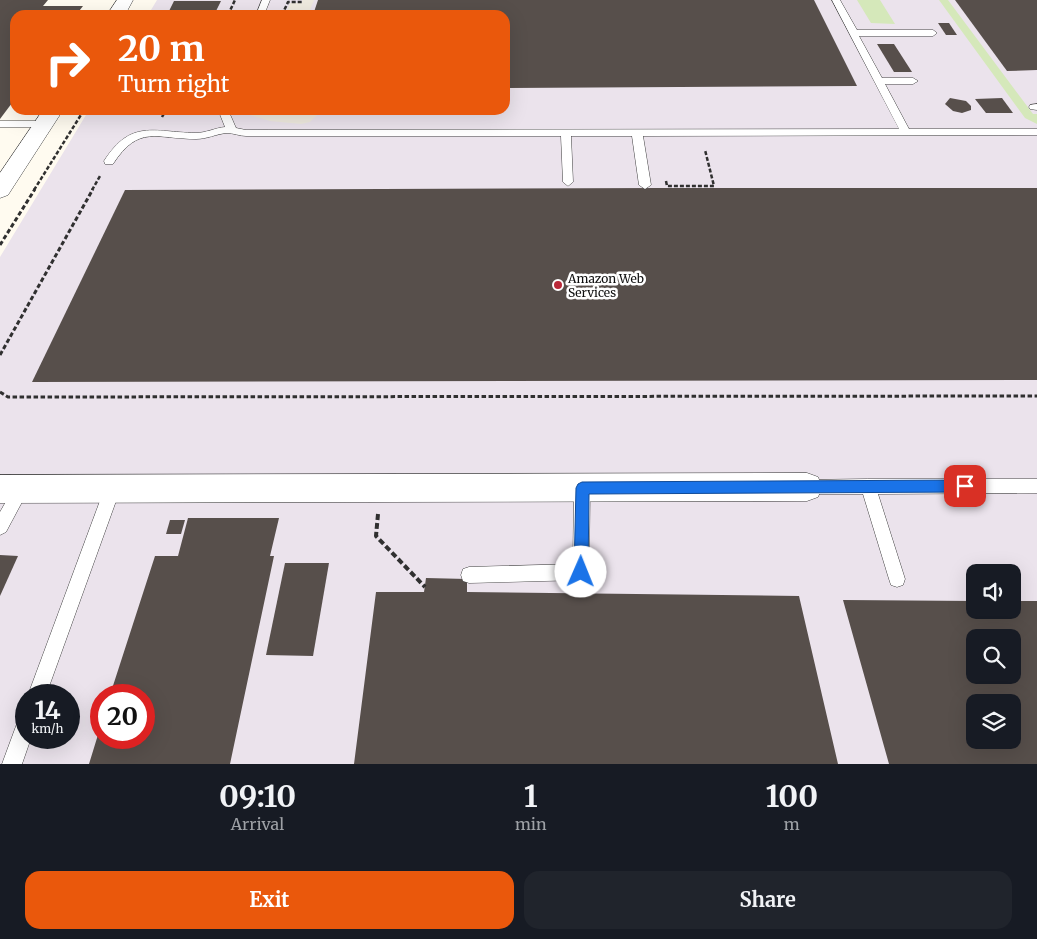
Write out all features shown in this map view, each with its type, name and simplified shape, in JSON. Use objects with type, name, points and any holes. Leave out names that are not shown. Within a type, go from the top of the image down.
[{"type":"street","points":[[0,190],[48,117]]},
{"type":"street","points":[[10,489],[807,487]]},
{"type":"lane","points":[[836,0],[906,132]]},
{"type":"lane","points":[[854,33],[933,33]]},
{"type":"lane","points":[[879,81],[914,81]]},
{"type":"lane","points":[[225,115],[232,130]]},
{"type":"lane","points":[[0,124],[48,117]]},
{"type":"lane","points":[[109,161],[120,144],[135,135],[172,133],[198,136],[232,130],[238,133],[1037,132]]},
{"type":"lane","points":[[566,133],[568,182]]},
{"type":"lane","points":[[637,133],[645,185]]},
{"type":"lane","points":[[868,486],[898,579]]},
{"type":"lane","points":[[807,487],[1037,486]]},
{"type":"lane","points":[[469,575],[581,572],[582,488]]},
{"type":"lane","points":[[0,527],[10,489]]},
{"type":"lane","points":[[41,684],[112,490]]},
{"type":"lane","points":[[12,764],[18,749]]},
{"type":"path","points":[[284,10],[288,2],[302,2]]},
{"type":"path","points":[[0,245],[81,115]]},
{"type":"path","points":[[0,355],[109,161]]},
{"type":"path","points":[[0,392],[8,397],[1037,396]]},
{"type":"path","points":[[381,489],[376,536],[425,587]]},
{"type":"shaded area","points":[[157,0],[1037,0],[1037,764],[0,764],[0,257],[86,115],[510,115],[510,10],[151,10]]},
{"type":"shaded area","points":[[302,0],[314,0],[310,10],[287,10],[290,3],[302,3]]},
{"type":"shaded area","points":[[250,115],[317,115],[310,122],[301,124],[270,121]]},
{"type":"green space","points":[[857,0],[880,0],[895,24],[871,23]]},
{"type":"green space","points":[[939,0],[948,0],[1033,114],[1037,114],[1037,124],[1025,118]]},
{"type":"building","points":[[0,0],[48,0],[43,6],[83,6],[80,10],[10,10],[10,106],[0,119]]},
{"type":"building","points":[[318,0],[814,0],[857,86],[510,88],[510,10],[315,10]]},
{"type":"building","points":[[955,0],[1037,0],[1037,70],[1007,71]]},
{"type":"building","points":[[174,1],[221,1],[216,10],[170,10]]},
{"type":"building","points":[[938,23],[949,23],[957,35],[946,35]]},
{"type":"building","points":[[877,44],[894,44],[912,72],[894,72]]},
{"type":"building","points":[[950,98],[966,101],[971,106],[971,110],[962,113],[953,111],[945,104]]},
{"type":"building","points":[[1002,98],[1013,113],[986,113],[975,99]]},
{"type":"building","name":"Amazon Web Services","points":[[1037,188],[1037,380],[32,382],[125,190]]},
{"type":"building","points":[[188,518],[279,518],[270,556],[274,556],[230,764],[89,764],[94,749],[155,749],[155,684],[114,684],[155,556],[178,556]]},
{"type":"building","points":[[170,520],[185,520],[181,534],[166,534]]},
{"type":"building","points":[[0,555],[18,556],[0,596]]},
{"type":"building","points":[[285,563],[329,563],[313,656],[266,655]]},
{"type":"building","points":[[426,578],[467,579],[467,592],[799,596],[838,764],[354,764],[376,592],[424,592]]},
{"type":"building","points":[[843,600],[966,601],[966,619],[1021,619],[1021,601],[1037,601],[1037,764],[889,764]]},
{"type":"place","name":"Amazon Web Services","points":[[558,285]]},
{"type":"route","points":[[581,572],[582,488],[965,486]]}]
